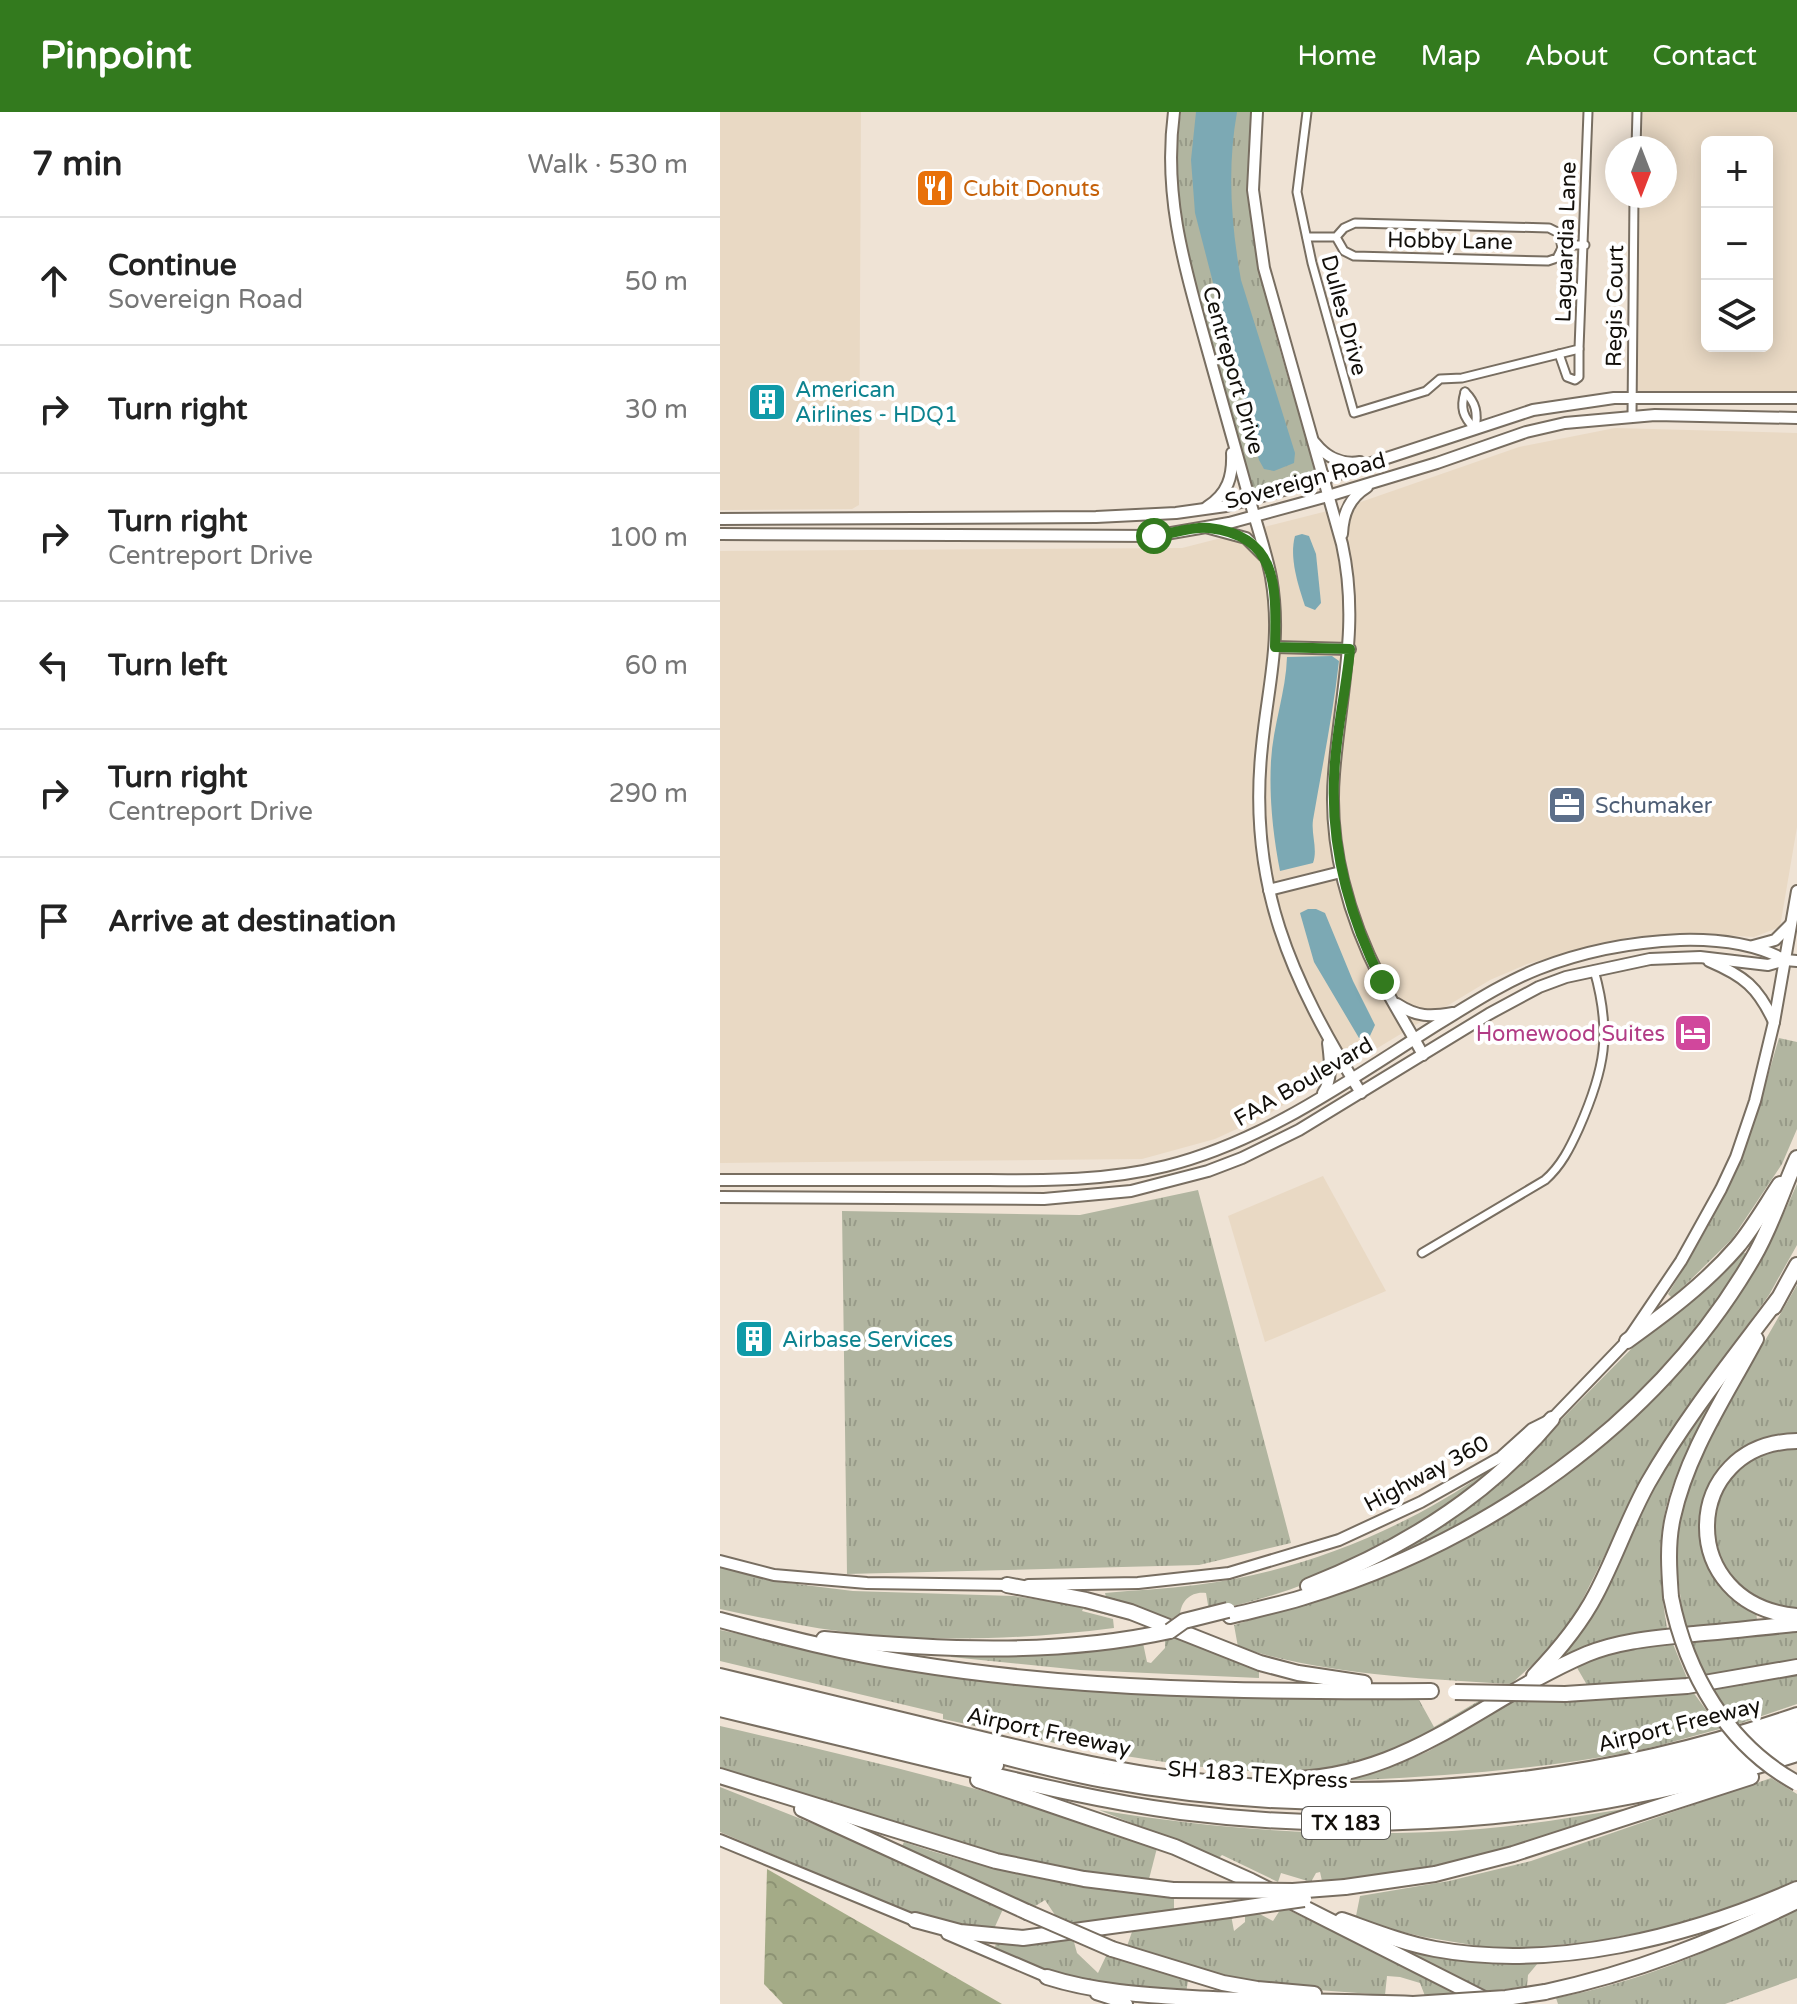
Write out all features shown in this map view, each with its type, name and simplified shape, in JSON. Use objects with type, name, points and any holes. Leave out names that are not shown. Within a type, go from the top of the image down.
[{"type":"highway","points":[[1627,1341],[1694,1290],[1739,1245],[1796,1161]]},
{"type":"highway","points":[[1229,1613],[1301,1599],[1442,1541],[1538,1485],[1607,1434],[1670,1372],[1724,1305],[1769,1228],[1796,1161]]},
{"type":"highway","points":[[1797,1265],[1698,1445],[1684,1478],[1672,1520],[1669,1563],[1671,1597],[1684,1648],[1707,1697],[1744,1742],[1797,1783]]},
{"type":"highway","points":[[1522,1687],[1550,1660],[1581,1620],[1660,1463],[1710,1388],[1778,1299]]},
{"type":"highway","points":[[720,1620],[820,1638],[952,1648],[1054,1646],[1170,1631],[1283,1595],[1351,1569],[1422,1531],[1496,1477],[1552,1419]]},
{"type":"highway","points":[[1797,1441],[1765,1445],[1736,1463],[1713,1496],[1706,1524],[1709,1553],[1726,1583],[1754,1605],[1770,1612],[1797,1616]]},
{"type":"highway","points":[[1007,1585],[1131,1612],[1260,1663],[1298,1673],[1338,1681],[1431,1691]]},
{"type":"highway","points":[[720,1620],[865,1655],[1052,1680],[1155,1687],[1565,1694],[1687,1686],[1797,1667]]},
{"type":"highway","points":[[1156,1776],[1215,1775],[1275,1779],[1333,1774],[1371,1766],[1430,1742],[1522,1687],[1589,1653],[1625,1643],[1797,1624]]},
{"type":"highway","name":"Airport Freeway","points":[[720,1676],[1069,1760],[1214,1783],[1318,1790],[1466,1786],[1564,1774],[1704,1744],[1797,1715]]},
{"type":"highway","name":"SH 183 TEXpress","points":[[720,1687],[1103,1780],[1209,1795],[1321,1803],[1450,1800],[1575,1785],[1703,1758],[1797,1729]]},
{"type":"highway","name":"SH 183 TEXpress","points":[[720,1699],[1103,1789],[1208,1805],[1319,1813],[1459,1810],[1570,1797],[1684,1775],[1797,1742]]},
{"type":"highway","name":"TX 183","points":[[720,1709],[1052,1789],[1147,1807],[1268,1821],[1354,1823],[1470,1819],[1601,1803],[1706,1780],[1797,1754]]},
{"type":"highway","points":[[894,1751],[1175,1847],[1494,2004]]},
{"type":"highway","points":[[915,1920],[982,1936],[1023,1938],[1229,1910],[1435,1874],[1513,1854],[1797,1763]]},
{"type":"highway","points":[[720,1776],[996,1861],[1084,1879],[1173,1890],[1345,1890]]},
{"type":"highway","points":[[762,1789],[1112,1949],[1223,1983],[1338,1996],[1364,2002]]},
{"type":"highway","points":[[1307,1910],[1402,1942],[1436,1949],[1499,1955],[1536,1954],[1607,1947],[1678,1932],[1715,1922],[1797,1889]]},
{"type":"highway","points":[[1047,1977],[1098,1989],[1150,1995],[1256,2001],[1413,2004],[1506,1998],[1619,1974],[1658,1961],[1735,1931],[1797,1901]]},
{"type":"street","name":"Centreport Drive","points":[[1174,112],[1170,164],[1179,248],[1266,557],[1274,605],[1275,647],[1262,746],[1260,790],[1260,827],[1269,890],[1295,973],[1361,1093]]},
{"type":"street","points":[[1257,112],[1253,190],[1256,227],[1264,268],[1342,544],[1349,586],[1350,649],[1334,776],[1333,819],[1341,872],[1357,926],[1423,1055]]},
{"type":"street","name":"Dulles Drive","points":[[1307,112],[1297,192],[1324,309],[1354,413],[1426,391],[1440,379],[1462,378]]},
{"type":"street","name":"Laguardia Lane","points":[[1462,378],[1579,349],[1588,112]]},
{"type":"street","points":[[1636,136],[1637,112]]},
{"type":"street","name":"Regis Court","points":[[1632,416],[1634,208]]},
{"type":"street","name":"Hobby Lane","points":[[1307,237],[1336,237],[1344,228],[1355,223],[1549,228],[1559,233],[1562,245],[1557,258],[1548,261],[1354,256],[1344,251],[1336,237]]},
{"type":"street","name":"Hobby Lane","points":[[1562,245],[1585,245]]},
{"type":"street","points":[[1559,354],[1567,377],[1575,380],[1579,377],[1579,349]]},
{"type":"street","name":"Sovereign Road","points":[[720,519],[1139,517],[1250,500],[1394,457],[1533,410],[1630,398],[1797,398]]},
{"type":"street","name":"Sovereign Road","points":[[720,534],[1154,536],[1206,528],[1328,496],[1526,432],[1565,423],[1632,416],[1797,418]]},
{"type":"street","points":[[1475,429],[1482,446]]},
{"type":"street","points":[[1203,509],[1216,501],[1228,485],[1232,471],[1231,435]]},
{"type":"street","points":[[1312,440],[1320,450],[1340,462],[1352,464],[1394,457]]},
{"type":"street","points":[[1342,544],[1346,509],[1361,490],[1375,482]]},
{"type":"street","points":[[1206,528],[1246,538],[1266,557]]},
{"type":"street","points":[[1275,647],[1350,649]]},
{"type":"street","points":[[1269,890],[1341,872]]},
{"type":"street","name":"Highway 360","points":[[1007,1585],[1138,1583],[1229,1573],[1339,1540],[1380,1523],[1501,1457],[1532,1429],[1552,1419],[1627,1341],[1681,1261],[1731,1168],[1755,1101],[1791,961],[1791,923],[1797,891]]},
{"type":"street","points":[[1748,946],[1775,940],[1791,923]]},
{"type":"street","name":"FAA Boulevard","points":[[720,1180],[1088,1180],[1167,1165],[1200,1156],[1247,1137],[1537,969],[1591,952],[1634,943],[1690,939],[1748,946],[1791,961]]},
{"type":"street","points":[[1422,1253],[1545,1180],[1560,1164],[1594,1094],[1603,1061],[1602,996],[1591,952]]},
{"type":"street","points":[[1700,957],[1751,983],[1774,1022]]},
{"type":"street","name":"FAA Boulevard","points":[[720,1197],[1044,1199],[1131,1191],[1172,1182],[1242,1158],[1299,1130],[1527,993],[1566,977],[1650,959],[1700,957],[1768,965],[1791,961]]},
{"type":"street","points":[[1393,1001],[1420,1016],[1459,1012]]},
{"type":"street","points":[[1319,1098],[1327,1088],[1330,1072],[1328,1037]]},
{"type":"street","points":[[1167,1165],[1172,1182]]},
{"type":"street","points":[[843,1197],[844,1180]]},
{"type":"street","points":[[720,1561],[774,1575],[867,1583],[1007,1585]]},
{"type":"street","points":[[720,1840],[1047,1977],[1127,2004]]},
{"type":"shaded area","points":[[720,112],[861,112],[859,505],[852,509],[720,510]]},
{"type":"shaded area","points":[[1643,112],[1797,112],[1797,393],[1634,393],[1640,208],[1677,208],[1677,136],[1642,136]]},
{"type":"shaded area","points":[[1615,428],[1797,433],[1797,827],[1780,927],[1754,937],[1691,933],[1629,937],[1527,964],[1490,980],[1265,1116],[1215,1139],[1142,1159],[720,1163],[720,551],[1182,548],[1355,504],[1519,447]]},
{"type":"shaded area","points":[[1323,1176],[1386,1291],[1265,1342],[1228,1216]]},
{"type":"green space","points":[[1181,112],[1255,112],[1250,157],[1256,248],[1276,337],[1315,469],[1315,475],[1311,478],[1257,493],[1251,484],[1188,253],[1177,169]]},
{"type":"green space","points":[[1779,1038],[1797,1042],[1797,1129],[1782,1164],[1732,1239],[1672,1298],[1668,1294],[1710,1222],[1738,1165]]},
{"type":"green space","points":[[1797,1184],[1797,1245],[1769,1295],[1676,1424],[1638,1488],[1573,1619],[1553,1646],[1511,1684],[1340,1669],[1238,1647],[1234,1625],[1330,1596],[1419,1559],[1475,1531],[1528,1499],[1578,1463],[1625,1424],[1669,1381],[1710,1333],[1762,1259]]},
{"type":"green space","points":[[1198,1190],[1291,1543],[1199,1565],[847,1574],[842,1211],[1080,1215]]},
{"type":"green space","points":[[1739,1250],[1747,1254],[1711,1308],[1672,1358],[1628,1406],[1579,1448],[1516,1491],[1405,1552],[1402,1548],[1555,1426],[1643,1337]]},
{"type":"green space","points":[[1797,1285],[1797,1437],[1763,1441],[1736,1455],[1716,1477],[1704,1504],[1702,1533],[1709,1563],[1727,1589],[1756,1610],[1757,1620],[1684,1628],[1675,1550],[1683,1503],[1698,1457]]},
{"type":"green space","points":[[1704,1407],[1710,1408],[1675,1478],[1664,1516],[1660,1564],[1667,1628],[1614,1639],[1562,1657],[1590,1617],[1655,1486]]},
{"type":"green space","points":[[1785,1448],[1797,1448],[1797,1609],[1765,1604],[1740,1589],[1720,1565],[1713,1542],[1714,1516],[1728,1481],[1753,1460]]},
{"type":"green space","points":[[1489,1470],[1492,1473],[1463,1497],[1396,1541],[1323,1577],[1285,1591],[1209,1611],[1206,1593],[1196,1593],[1185,1601],[1180,1615],[1170,1619],[1106,1597],[1105,1593],[1235,1579],[1312,1559],[1422,1511]]},
{"type":"green space","points":[[720,1567],[780,1582],[853,1591],[1014,1596],[1080,1606],[1144,1624],[1083,1609],[1113,1619],[1114,1628],[965,1638],[837,1631],[720,1609]]},
{"type":"green space","points":[[1797,1628],[1797,1659],[1702,1676],[1687,1638]]},
{"type":"green space","points":[[720,1630],[868,1661],[953,1674],[1418,1698],[1434,1727],[1482,1699],[1488,1700],[1419,1738],[1364,1760],[1308,1771],[1231,1770],[1131,1757],[1005,1733],[943,1719],[943,1714],[720,1661]]},
{"type":"green space","points":[[1178,1637],[1259,1670],[1259,1678],[1080,1670],[951,1657],[1046,1653],[1143,1643],[1147,1662],[1151,1663],[1165,1648],[1165,1640]]},
{"type":"green space","points":[[1671,1639],[1687,1678],[1587,1685],[1576,1666],[1588,1657]]},
{"type":"green space","points":[[1797,1674],[1797,1704],[1736,1725],[1710,1690]]},
{"type":"green space","points":[[1693,1692],[1720,1729],[1638,1751],[1555,1764],[1448,1775],[1340,1781],[1341,1777],[1393,1766],[1429,1751],[1508,1702],[1625,1699]]},
{"type":"green space","points":[[720,1726],[941,1780],[1104,1829],[1157,1848],[1149,1879],[1090,1872],[988,1851],[720,1768]]},
{"type":"green space","points":[[1771,1778],[1797,1794],[1797,1881],[1689,1923],[1596,1941],[1520,1949],[1490,1948],[1424,1937],[1378,1926],[1356,1916],[1360,1896],[1449,1881],[1531,1861]]},
{"type":"green space","points":[[720,1787],[854,1840],[1003,1909],[993,1931],[919,1917],[720,1832]]},
{"type":"green space","points":[[1630,1808],[1486,1855],[1400,1872],[1338,1880],[1322,1881],[1320,1872],[1311,1882],[1281,1873],[1278,1882],[1222,1855],[1219,1858],[1099,1810],[1242,1828],[1384,1833],[1499,1827]]},
{"type":"green space","points":[[904,1842],[1038,1878],[1105,1890],[1174,1897],[1174,1909],[1069,1925],[1057,1918],[1045,1900],[1032,1908],[902,1846]]},
{"type":"green space","points":[[767,1869],[1002,2004],[783,2004],[764,1984]]},
{"type":"green space","points":[[1282,1907],[1461,1993],[1425,1996],[1420,1983],[1387,1976],[1385,1995],[1277,1987],[1235,1980],[1126,1949],[1133,1929],[1231,1915],[1234,1931],[1245,1922],[1245,1912],[1254,1911],[1273,1921]]},
{"type":"green space","points":[[1797,1907],[1797,1978],[1725,2004],[1558,2004],[1556,1998],[1619,1983],[1680,1962]]},
{"type":"green space","points":[[1690,1935],[1639,1950],[1538,1963],[1528,1975],[1527,1986],[1483,1992],[1399,1950],[1474,1959]]},
{"type":"green space","points":[[1069,1938],[1074,1942],[1077,1953],[1098,1973],[1107,1954],[1188,1981],[1186,1993],[1088,1982],[1018,1959],[995,1947],[996,1943],[1016,1945]]},
{"type":"water","points":[[1196,112],[1237,112],[1232,154],[1232,196],[1241,280],[1295,453],[1294,463],[1274,471],[1264,469],[1259,460],[1195,213],[1191,160]]},
{"type":"water","points":[[1295,536],[1309,536],[1316,554],[1321,603],[1315,610],[1305,606],[1295,571],[1293,544]]},
{"type":"water","points":[[1332,656],[1339,661],[1313,820],[1313,863],[1280,871],[1272,816],[1271,775],[1272,748],[1287,657]]},
{"type":"water","points":[[1308,909],[1325,913],[1375,1025],[1369,1038],[1359,1038],[1314,962],[1300,913]]},
{"type":"place","name":"Cubit Donuts","points":[[935,188]]},
{"type":"place","name":"American Airlines - HDQ1","points":[[767,402]]},
{"type":"place","name":"Schumaker","points":[[1567,805]]},
{"type":"place","name":"Homewood Suites","points":[[1693,1033]]},
{"type":"place","name":"Airbase Services","points":[[754,1339]]},
{"type":"route","points":[[1154,536],[1206,528],[1246,538],[1266,557],[1274,605],[1275,647],[1350,649],[1334,776],[1333,819],[1341,872],[1357,926],[1382,982]]}]
